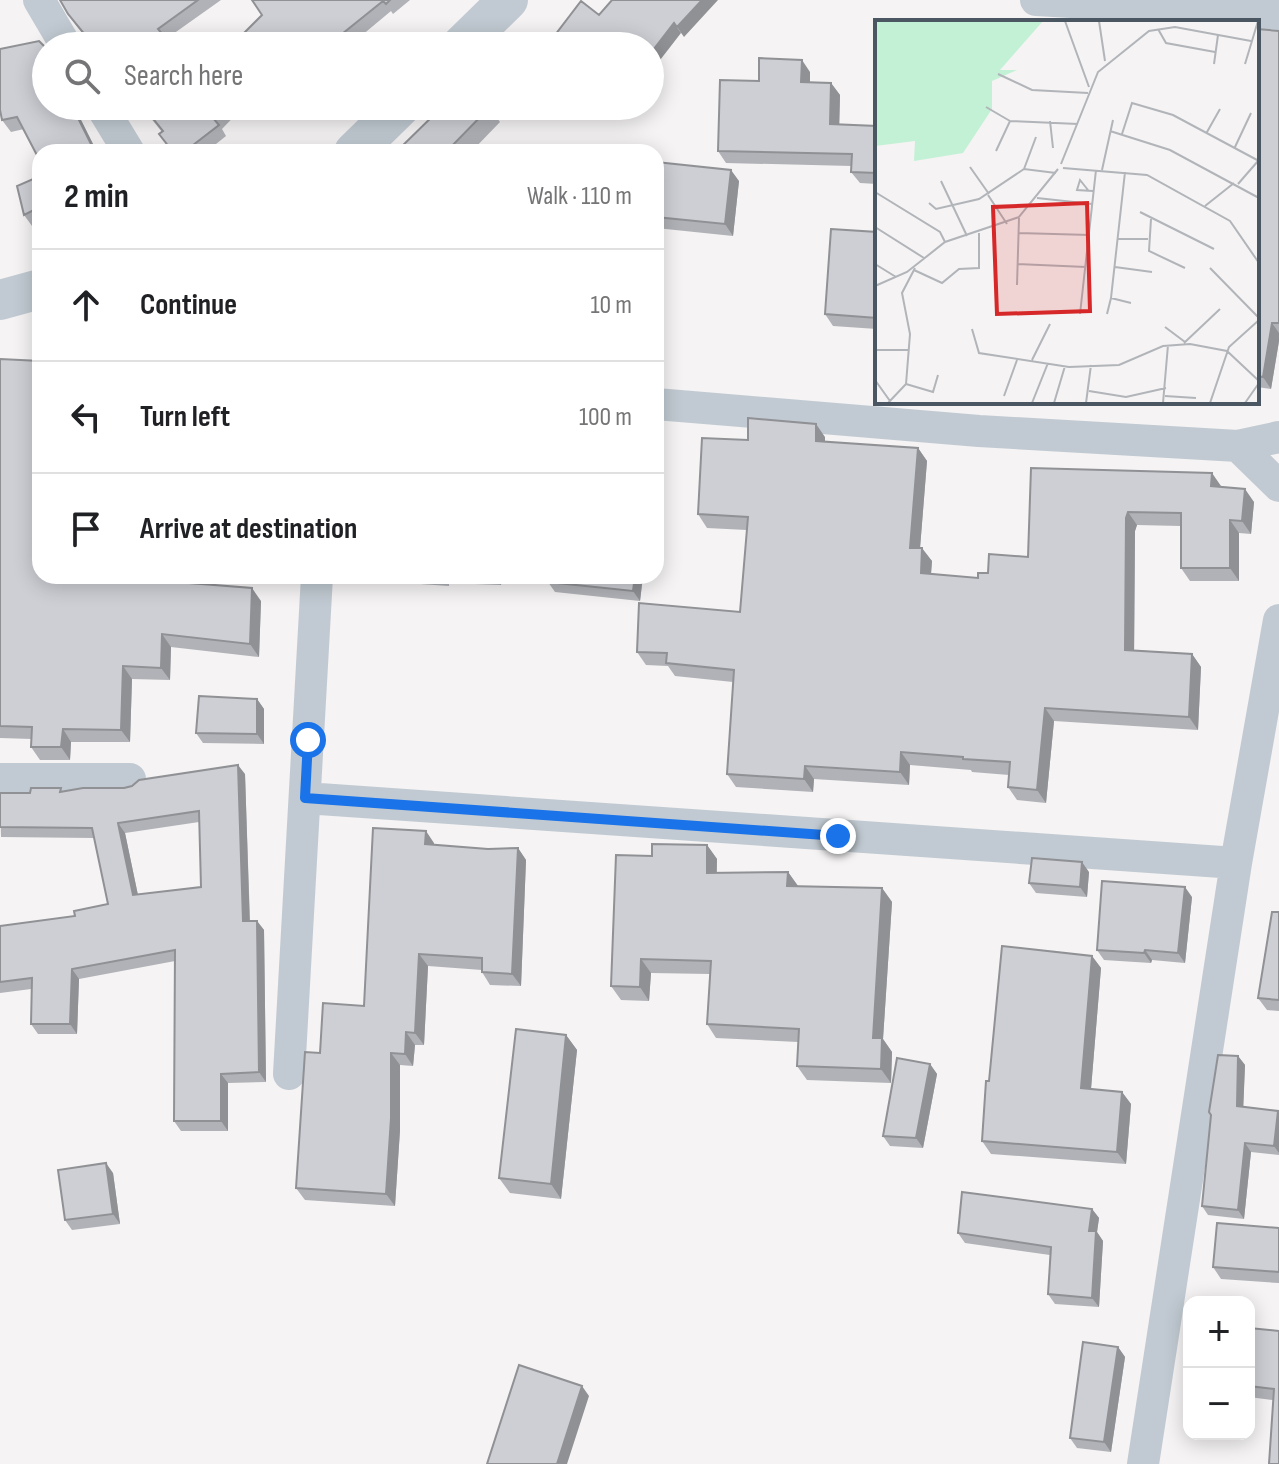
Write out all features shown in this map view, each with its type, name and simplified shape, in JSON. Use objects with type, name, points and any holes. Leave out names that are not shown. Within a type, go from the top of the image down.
[{"type":"street","points":[[39,0],[58,32]]},
{"type":"street","points":[[475,32],[508,0]]},
{"type":"street","points":[[1036,0],[1279,14]]},
{"type":"street","points":[[110,120],[124,144]]},
{"type":"street","points":[[362,144],[387,120]]},
{"type":"street","points":[[0,300],[32,291]]},
{"type":"street","points":[[664,405],[979,431],[1238,446],[1279,437]]},
{"type":"street","points":[[1238,446],[1279,486]]},
{"type":"street","points":[[289,1074],[317,584]]},
{"type":"street","points":[[1143,1464],[1236,863],[1279,620]]},
{"type":"street","points":[[0,779],[130,779]]},
{"type":"street","points":[[305,798],[1236,863]]},
{"type":"building","points":[[60,0],[198,0],[158,29],[160,32],[83,32]]},
{"type":"building","points":[[252,0],[390,0],[386,4],[383,1],[344,32],[245,32],[262,15]]},
{"type":"building","points":[[612,0],[702,0],[677,27],[674,23],[664,36],[664,32],[557,32],[581,1],[599,15]]},
{"type":"building","points":[[1259,29],[1279,31],[1279,323],[1272,323],[1263,377],[1259,376]]},
{"type":"building","points":[[32,42],[32,120],[79,120],[91,144],[32,146],[17,117],[2,120],[0,49]]},
{"type":"building","points":[[759,58],[802,60],[801,82],[831,83],[830,124],[875,126],[875,173],[851,172],[852,154],[718,151],[720,80],[759,81]]},
{"type":"building","points":[[154,120],[215,120],[219,125],[194,144],[167,144],[159,134],[163,131]]},
{"type":"building","points":[[429,120],[477,120],[454,144],[404,144]]},
{"type":"building","points":[[664,163],[731,170],[725,224],[664,218]]},
{"type":"building","points":[[32,179],[32,211],[24,215],[17,186]]},
{"type":"building","points":[[831,229],[875,232],[875,318],[825,314]]},
{"type":"building","points":[[0,359],[32,361],[32,584],[202,584],[252,588],[250,644],[162,634],[161,668],[123,666],[121,730],[63,729],[61,747],[31,747],[32,727],[0,726]]},
{"type":"building","points":[[748,418],[816,424],[816,441],[918,448],[910,548],[922,548],[921,573],[978,578],[978,573],[988,573],[989,554],[1028,557],[1031,468],[1212,473],[1211,486],[1245,489],[1242,521],[1230,520],[1230,568],[1181,568],[1181,513],[1128,512],[1126,518],[1125,650],[1192,654],[1189,717],[1045,708],[1037,790],[1008,787],[1010,762],[901,752],[900,772],[805,766],[804,779],[727,774],[734,670],[666,663],[667,653],[637,652],[639,603],[740,612],[748,517],[698,514],[702,438],[748,440]]},
{"type":"building","points":[[567,584],[634,584],[633,591]]},
{"type":"building","points":[[199,696],[257,699],[257,734],[196,733]]},
{"type":"building","points":[[238,765],[243,921],[257,921],[259,1072],[221,1074],[221,1121],[174,1121],[175,950],[72,969],[70,1024],[31,1024],[32,978],[0,982],[0,926],[75,916],[74,911],[108,904],[92,828],[0,827],[0,793],[30,793],[31,788],[61,788],[60,792],[83,788],[124,788],[139,780]],"holes":[[[199,811],[201,887],[133,895],[118,823]]]},
{"type":"building","points":[[373,828],[426,831],[425,844],[518,848],[512,974],[482,972],[482,958],[419,954],[415,1033],[406,1032],[405,1054],[391,1053],[386,1194],[296,1188],[305,1052],[320,1053],[323,1003],[364,1006]]},
{"type":"building","points":[[652,844],[707,845],[707,873],[788,872],[787,886],[882,888],[873,1038],[882,1038],[881,1069],[797,1066],[799,1029],[707,1024],[711,961],[641,959],[640,987],[611,986],[616,855],[652,856]]},
{"type":"building","points":[[1032,858],[1082,862],[1080,887],[1029,883]]},
{"type":"building","points":[[1102,881],[1185,887],[1178,953],[1097,950]]},
{"type":"building","points":[[1272,912],[1279,912],[1279,1000],[1258,998]]},
{"type":"building","points":[[1002,946],[1092,956],[1081,1088],[1122,1092],[1117,1152],[982,1141]]},
{"type":"building","points":[[516,1029],[566,1035],[551,1184],[499,1178]]},
{"type":"building","points":[[1218,1055],[1238,1056],[1237,1106],[1278,1111],[1274,1146],[1245,1143],[1238,1210],[1202,1206],[1209,1112]]},
{"type":"building","points":[[897,1058],[930,1064],[916,1138],[883,1136]]},
{"type":"building","points":[[106,1163],[113,1214],[65,1220],[58,1170]]},
{"type":"building","points":[[962,1192],[1092,1209],[1089,1231],[1096,1231],[1092,1298],[1048,1294],[1051,1247],[958,1233]]},
{"type":"building","points":[[1217,1223],[1279,1228],[1279,1272],[1213,1267]]},
{"type":"building","points":[[1255,1329],[1279,1331],[1279,1464],[1269,1464],[1274,1389],[1255,1387]]},
{"type":"building","points":[[1083,1342],[1118,1347],[1104,1442],[1070,1438]]},
{"type":"building","points":[[519,1365],[582,1386],[557,1464],[487,1464]]},
{"type":"route","points":[[308,740],[305,798],[838,836]]}]
